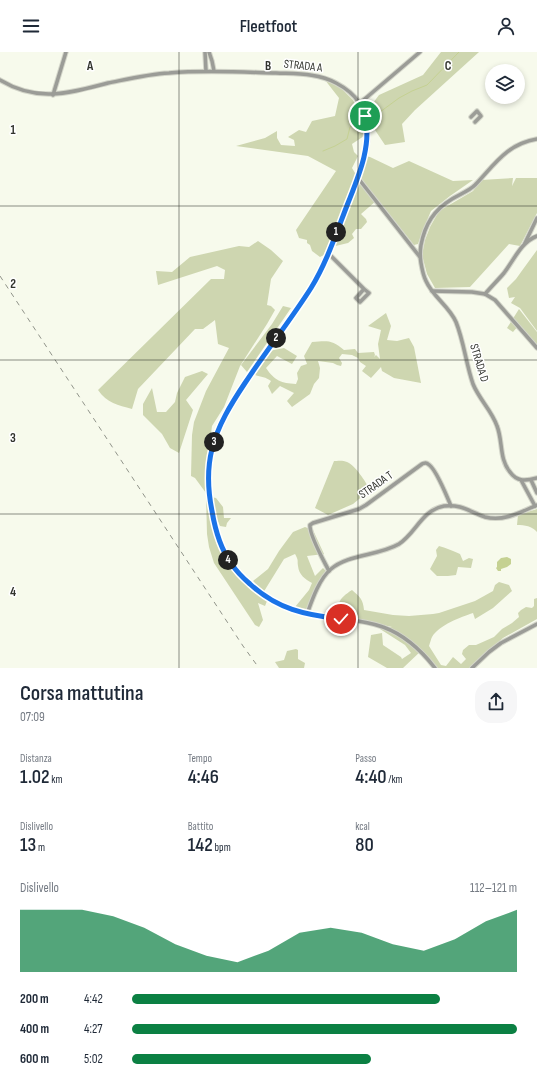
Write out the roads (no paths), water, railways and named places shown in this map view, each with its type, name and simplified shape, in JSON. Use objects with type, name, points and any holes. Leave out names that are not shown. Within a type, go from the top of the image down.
[{"type":"street","points":[[53,95],[66,52]]},
{"type":"street","points":[[205,52],[206,71]]},
{"type":"street","points":[[208,52],[214,71]]},
{"type":"street","points":[[360,103],[420,52]]},
{"type":"street","name":"STRADA A","points":[[0,80],[27,92],[53,95],[154,74],[171,72],[214,71],[298,74],[320,77],[337,83],[360,103],[368,132],[367,145],[358,178],[318,275],[227,411],[213,445],[210,459],[210,495],[214,521],[224,553],[245,579],[265,597],[284,607],[307,614],[367,622],[399,634],[420,650],[435,668]]},
{"type":"street","points":[[471,117],[477,111],[481,116],[475,122]]},
{"type":"street","name":"STRADA D","points":[[521,480],[511,474],[504,463],[498,426],[474,386],[455,321],[446,307],[432,291],[424,276],[420,257],[425,230],[438,208],[473,187],[501,157],[514,146],[537,139]]},
{"type":"street","name":"STRADA D","points":[[358,178],[420,257]]},
{"type":"street","points":[[485,294],[504,273],[525,244],[537,218]]},
{"type":"street","points":[[525,244],[537,236]]},
{"type":"street","points":[[328,253],[364,289]]},
{"type":"street","points":[[432,291],[472,292],[485,294],[495,300],[537,348]]},
{"type":"street","name":"STRADA T","points":[[329,570],[317,547],[310,525],[366,506],[421,464],[429,464],[436,474],[451,506]]},
{"type":"street","points":[[521,480],[531,480],[537,478]]},
{"type":"street","points":[[307,614],[314,594],[329,570],[346,561],[383,551],[397,545],[408,536],[428,513],[439,507],[451,506],[464,508],[486,517],[497,518],[508,517],[536,505],[521,480]]},
{"type":"street","points":[[531,480],[537,493]]},
{"type":"street","points":[[472,668],[500,643],[537,624]]},
{"type":"waterway","points":[[323,151],[347,139],[350,127],[356,121],[380,112],[399,98],[427,85],[459,52]]},
{"type":"railway","points":[[0,276],[243,646],[259,668]]}]
